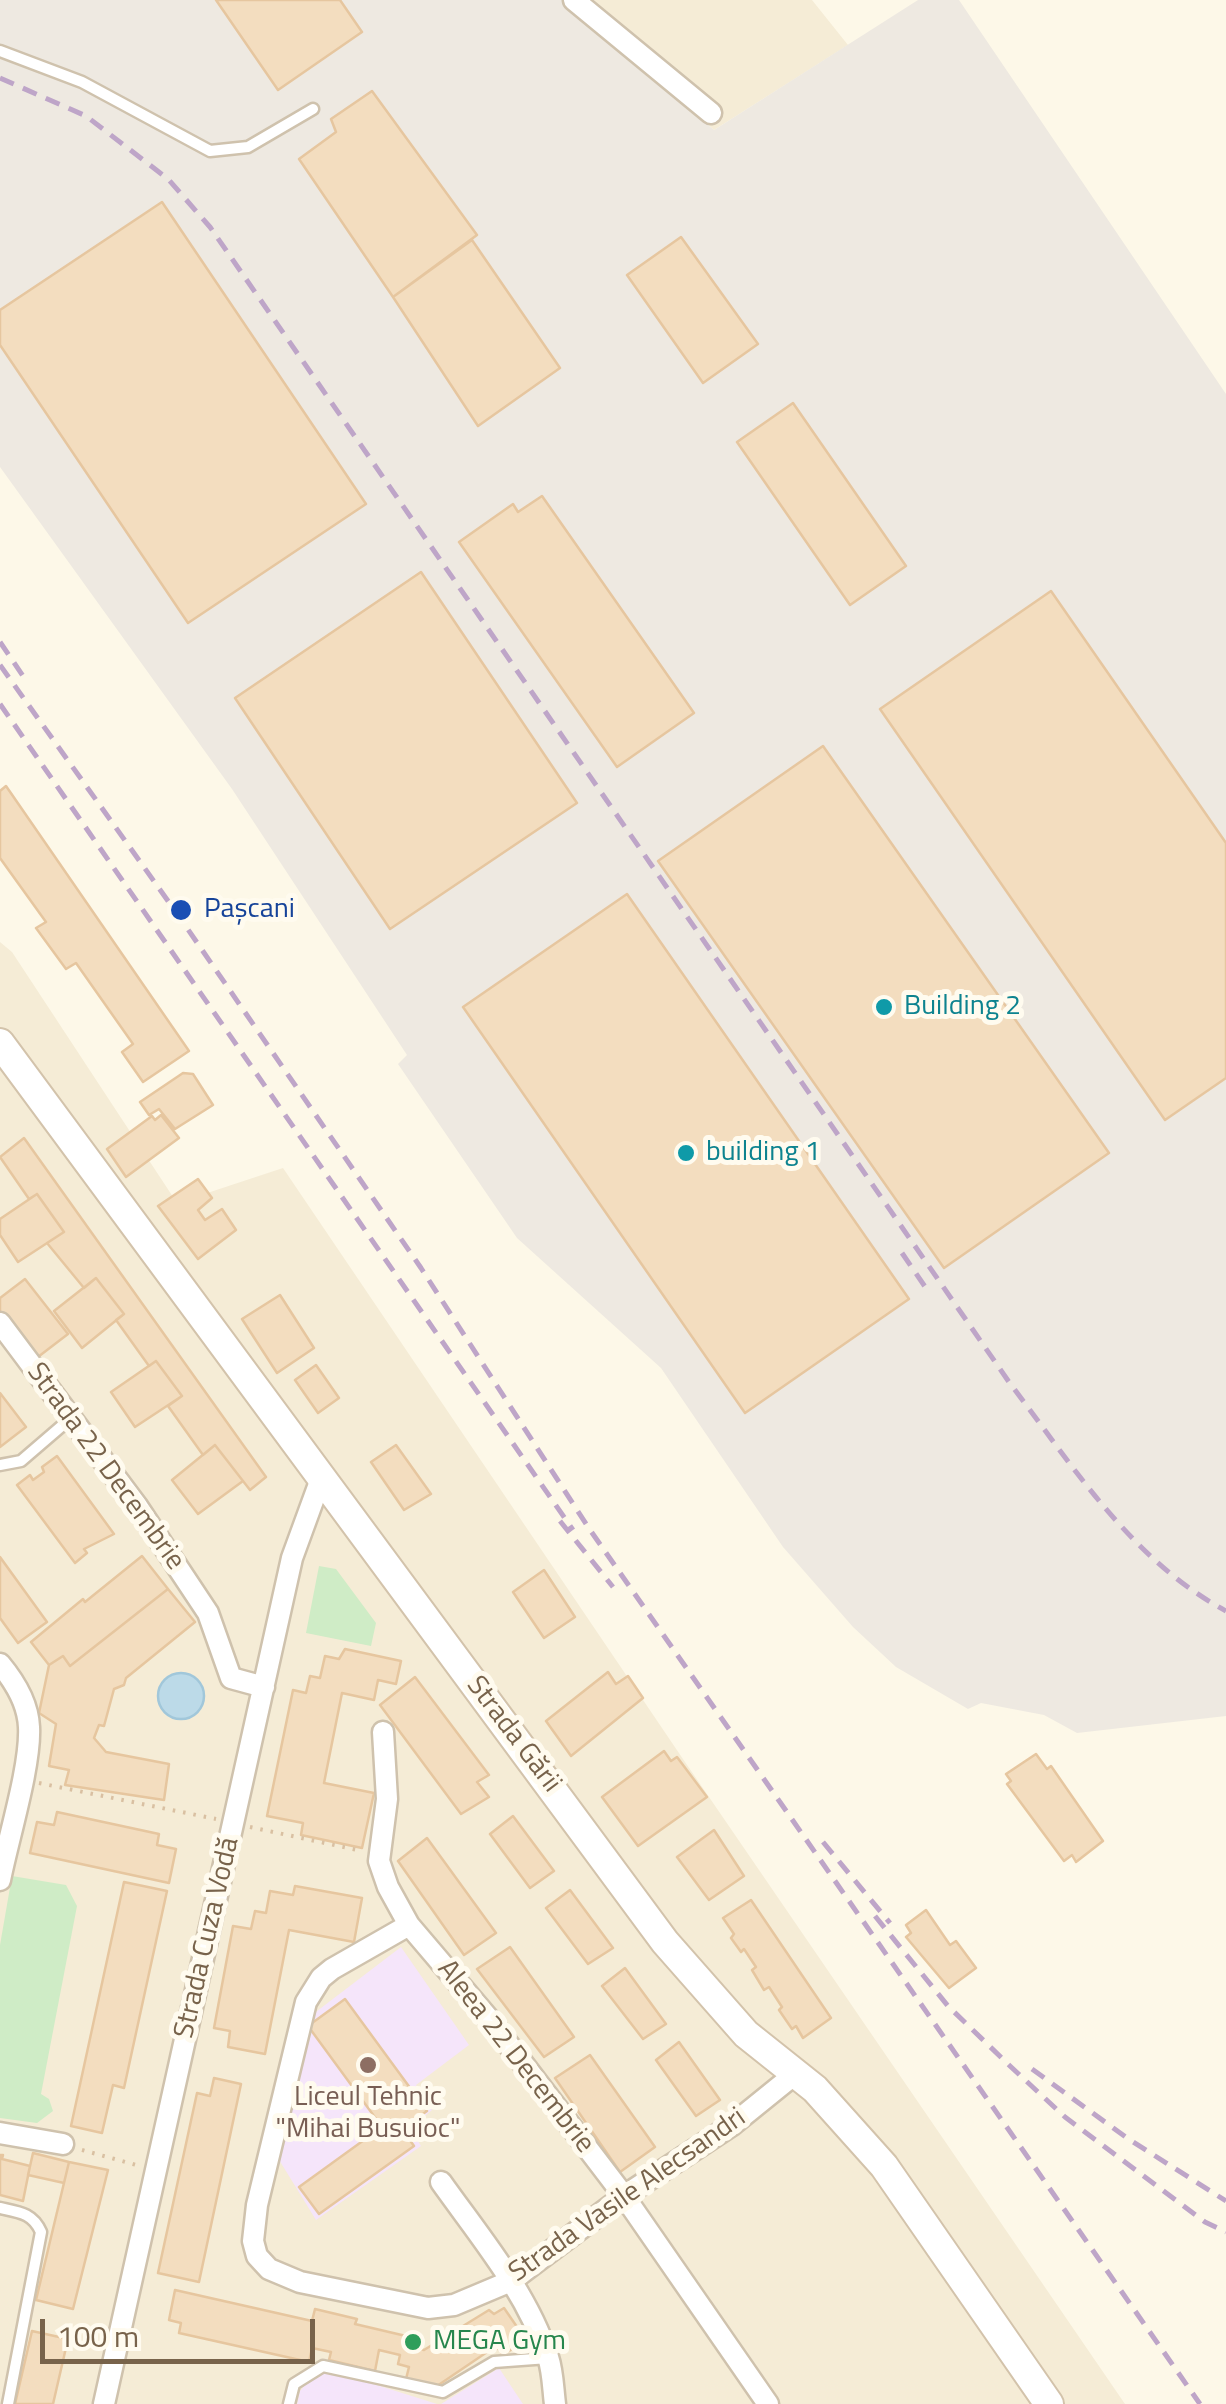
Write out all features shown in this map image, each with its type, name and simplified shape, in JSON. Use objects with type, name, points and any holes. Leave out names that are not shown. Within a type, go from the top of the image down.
[{"type":"street","points":[[574,0],[711,114]]},
{"type":"street","name":"Strada Gării","points":[[0,1043],[665,1942],[746,2034],[836,2110],[884,2166],[1049,2404]]},
{"type":"street","name":"Strada 22 Decembrie","points":[[0,1322],[137,1506],[208,1613],[231,1678],[264,1687]]},
{"type":"street","name":"Strada Cuza Vodă","points":[[104,2404],[292,1558],[322,1476]]},
{"type":"street","points":[[0,1664],[20,1693],[29,1725],[21,1780],[4,1841],[0,1880]]},
{"type":"street","name":"Aleea 22 Decembrie","points":[[383,1732],[386,1799],[379,1861],[409,1925],[489,2019],[624,2196],[768,2404]]},
{"type":"street","name":"Strada Vasile Alecsandri","points":[[409,1925],[332,1969],[312,1989],[302,2016],[257,2206],[254,2249],[269,2270],[300,2282],[428,2308],[466,2300],[511,2281],[624,2196],[732,2124],[794,2074]]},
{"type":"street","points":[[0,2133],[63,2144]]},
{"type":"street","points":[[441,2182],[511,2281],[548,2358],[554,2403]]},
{"type":"lane","points":[[0,50],[82,82],[210,151],[248,147],[313,109]]},
{"type":"lane","points":[[0,1465],[21,1461],[71,1418]]},
{"type":"lane","points":[[0,2208],[27,2214],[36,2220],[41,2232],[8,2404]]},
{"type":"lane","points":[[289,2404],[294,2384],[322,2366],[443,2392],[494,2362],[548,2358]]},
{"type":"path","points":[[21,1780],[371,1853],[379,1861]]},
{"type":"path","points":[[63,2144],[154,2170]]},
{"type":"shaded area","points":[[0,0],[564,0],[714,130],[918,0],[959,0],[1226,394],[1226,1716],[1077,1733],[1044,1715],[981,1703],[968,1709],[896,1667],[853,1627],[783,1547],[661,1368],[517,1238],[398,1064],[407,1055],[232,789],[0,467]]},
{"type":"shaded area","points":[[564,0],[812,0],[848,45],[714,130]]},
{"type":"shaded area","points":[[0,942],[12,952],[177,1203],[283,1168],[1125,2404],[0,2404]]},
{"type":"shaded area","name":"Liceul Tehnic \"Mihai Busuioc\"","points":[[401,1947],[469,2045],[416,2085],[432,2110],[410,2128],[421,2146],[316,2220],[273,2150],[304,2021]]},
{"type":"shaded area","points":[[499,2368],[523,2404],[441,2404]]},
{"type":"shaded area","points":[[326,2369],[437,2404],[297,2404],[300,2391]]},
{"type":"green space","points":[[319,1566],[336,1569],[376,1623],[371,1646],[306,1633]]},
{"type":"green space","points":[[12,1876],[66,1885],[77,1906],[41,2094],[49,2099],[53,2111],[37,2123],[0,2118],[0,1945]]},
{"type":"water","points":[[181,1673],[197,1680],[204,1696],[197,1712],[181,1719],[165,1712],[158,1696],[165,1680]]},
{"type":"building","points":[[216,0],[340,0],[362,32],[278,90]]},
{"type":"building","points":[[372,91],[477,235],[393,297],[299,159],[336,132],[331,119]]},
{"type":"building","points":[[162,202],[366,504],[188,623],[0,345],[0,310]]},
{"type":"building","points":[[681,237],[758,344],[703,383],[627,275]]},
{"type":"building","points":[[472,240],[560,368],[478,426],[393,297]]},
{"type":"building","points":[[793,403],[906,566],[850,605],[737,442]]},
{"type":"building","points":[[542,496],[694,713],[617,767],[459,542],[513,504],[518,512]]},
{"type":"building","points":[[421,572],[577,803],[390,929],[235,698]]},
{"type":"building","points":[[1051,591],[1226,843],[1226,1078],[1165,1120],[880,709]]},
{"type":"building","name":"Building 2","points":[[823,746],[1109,1153],[944,1268],[658,861]]},
{"type":"building","points":[[6,786],[189,1051],[143,1082],[122,1052],[133,1044],[76,963],[66,969],[36,928],[46,922],[0,858],[0,791]]},
{"type":"building","name":"building 1","points":[[627,894],[909,1299],[745,1413],[463,1007]]},
{"type":"building","points":[[183,1073],[193,1074],[213,1105],[175,1129],[159,1109],[149,1115],[140,1102]]},
{"type":"building","points":[[161,1115],[179,1138],[126,1177],[107,1149],[152,1116],[155,1120]]},
{"type":"building","points":[[24,1138],[266,1477],[250,1490],[215,1445],[203,1455],[168,1406],[182,1396],[156,1361],[149,1366],[116,1320],[124,1314],[96,1278],[84,1288],[47,1243],[64,1232],[37,1194],[29,1199],[0,1157]]},
{"type":"building","points":[[198,1179],[212,1198],[198,1210],[205,1220],[222,1209],[236,1230],[198,1259],[158,1206]]},
{"type":"building","points":[[37,1194],[64,1232],[18,1262],[0,1235],[0,1219]]},
{"type":"building","points":[[96,1278],[124,1314],[82,1348],[54,1311]]},
{"type":"building","points":[[25,1279],[68,1334],[34,1360],[0,1313],[0,1298]]},
{"type":"building","points":[[280,1295],[314,1348],[277,1373],[242,1319]]},
{"type":"building","points":[[156,1361],[182,1396],[135,1427],[111,1392]]},
{"type":"building","points":[[316,1365],[339,1398],[318,1413],[295,1380]]},
{"type":"building","points":[[0,1393],[26,1427],[0,1447]]},
{"type":"building","points":[[215,1445],[243,1481],[198,1514],[172,1480]]},
{"type":"building","points":[[396,1445],[431,1494],[404,1510],[371,1462]]},
{"type":"building","points":[[57,1456],[114,1534],[84,1549],[87,1553],[75,1563],[17,1485],[30,1475],[33,1480]]},
{"type":"building","points":[[142,1556],[168,1589],[70,1666],[63,1656],[49,1665],[31,1642]]},
{"type":"building","points":[[0,1557],[47,1622],[18,1643],[0,1618]]},
{"type":"building","points":[[544,1570],[575,1617],[544,1638],[513,1592]]},
{"type":"building","points":[[168,1589],[195,1622],[126,1678],[124,1685],[114,1689],[104,1726],[99,1725],[94,1738],[106,1752],[169,1764],[164,1800],[65,1785],[69,1770],[49,1766],[56,1724],[39,1713],[49,1665],[63,1656],[70,1666]]},
{"type":"building","points":[[345,1649],[401,1661],[396,1684],[378,1680],[374,1700],[342,1693],[324,1783],[374,1793],[362,1848],[301,1835],[303,1823],[267,1816],[293,1690],[306,1693],[310,1676],[320,1678],[325,1656],[339,1659]]},
{"type":"building","points":[[608,1672],[616,1684],[628,1676],[643,1698],[571,1756],[546,1721]]},
{"type":"building","points":[[415,1677],[489,1775],[477,1782],[489,1797],[461,1814],[380,1705]]},
{"type":"building","points":[[664,1751],[671,1761],[677,1757],[707,1797],[638,1846],[602,1797]]},
{"type":"building","points":[[1036,1754],[1047,1769],[1051,1766],[1103,1841],[1076,1862],[1072,1855],[1064,1861],[1007,1784],[1011,1781],[1006,1774]]},
{"type":"building","points":[[57,1812],[159,1834],[157,1845],[176,1849],[169,1883],[30,1853],[37,1822],[54,1825]]},
{"type":"building","points":[[513,1816],[554,1871],[530,1888],[490,1834]]},
{"type":"building","points":[[714,1830],[744,1876],[709,1900],[677,1857]]},
{"type":"building","points":[[427,1838],[496,1933],[464,1955],[398,1861]]},
{"type":"building","points":[[124,1882],[167,1891],[124,2088],[113,2085],[102,2133],[71,2126]]},
{"type":"building","points":[[295,1886],[362,1898],[354,1942],[289,1930],[265,2054],[228,2047],[230,2031],[214,2028],[233,1926],[251,1929],[255,1911],[266,1913],[270,1891],[293,1895]]},
{"type":"building","points":[[570,1890],[613,1948],[588,1964],[546,1908]]},
{"type":"building","points":[[751,1900],[831,2018],[803,2038],[779,2010],[782,2007],[769,1987],[764,1990],[752,1970],[756,1967],[731,1938],[734,1934],[723,1918]]},
{"type":"building","points":[[926,1910],[950,1945],[956,1941],[976,1968],[949,1988],[906,1937],[911,1933],[906,1925]]},
{"type":"building","points":[[510,1947],[574,2037],[544,2057],[477,1969]]},
{"type":"building","points":[[625,1968],[666,2024],[643,2039],[602,1986]]},
{"type":"building","points":[[345,1999],[427,2111],[402,2129],[414,2146],[319,2214],[299,2187],[382,2127],[308,2026]]},
{"type":"building","points":[[679,2042],[720,2100],[696,2116],[656,2060]]},
{"type":"building","points":[[590,2055],[655,2147],[620,2172],[555,2078]]},
{"type":"building","points":[[214,2078],[241,2084],[199,2282],[158,2273],[197,2093],[210,2096]]},
{"type":"building","points":[[33,2153],[69,2162],[64,2183],[28,2175]]},
{"type":"building","points":[[0,2155],[2,2159],[30,2166],[23,2201],[0,2195]]},
{"type":"building","points":[[69,2162],[108,2170],[73,2309],[36,2300]]},
{"type":"building","points":[[175,2290],[312,2321],[315,2309],[357,2319],[355,2324],[406,2336],[408,2346],[424,2350],[489,2310],[494,2314],[504,2308],[526,2340],[503,2355],[496,2346],[437,2386],[406,2379],[409,2367],[398,2364],[400,2355],[379,2350],[375,2371],[329,2360],[331,2352],[312,2348],[309,2362],[179,2333],[181,2323],[169,2320]]},
{"type":"building","points":[[32,2331],[68,2339],[53,2404],[15,2404]]},
{"type":"railway","points":[[0,78],[86,116],[168,179],[210,227],[1009,1382],[1132,1538],[1161,1566],[1226,1611]]},
{"type":"railway","points":[[0,642],[23,676]]},
{"type":"railway","points":[[0,665],[421,1268],[588,1527],[1200,2404]]},
{"type":"railway","points":[[0,704],[573,1530]]},
{"type":"railway","points":[[902,1253],[930,1294]]},
{"type":"railway","points":[[560,1521],[613,1587]]},
{"type":"railway","points":[[823,1842],[890,1923]]},
{"type":"railway","points":[[875,1916],[948,2006],[1065,2117],[1205,2222],[1226,2232]]},
{"type":"railway","points":[[1032,2069],[1127,2138],[1226,2201]]},
{"type":"place","name":"Pașcani","points":[[181,910]]},
{"type":"place","name":"Building 2","points":[[884,1007]]},
{"type":"place","name":"building 1","points":[[686,1153]]},
{"type":"place","name":"Liceul Tehnic \"Mihai Busuioc\"","points":[[368,2065]]},
{"type":"place","name":"MEGA Gym","points":[[413,2342]]}]
